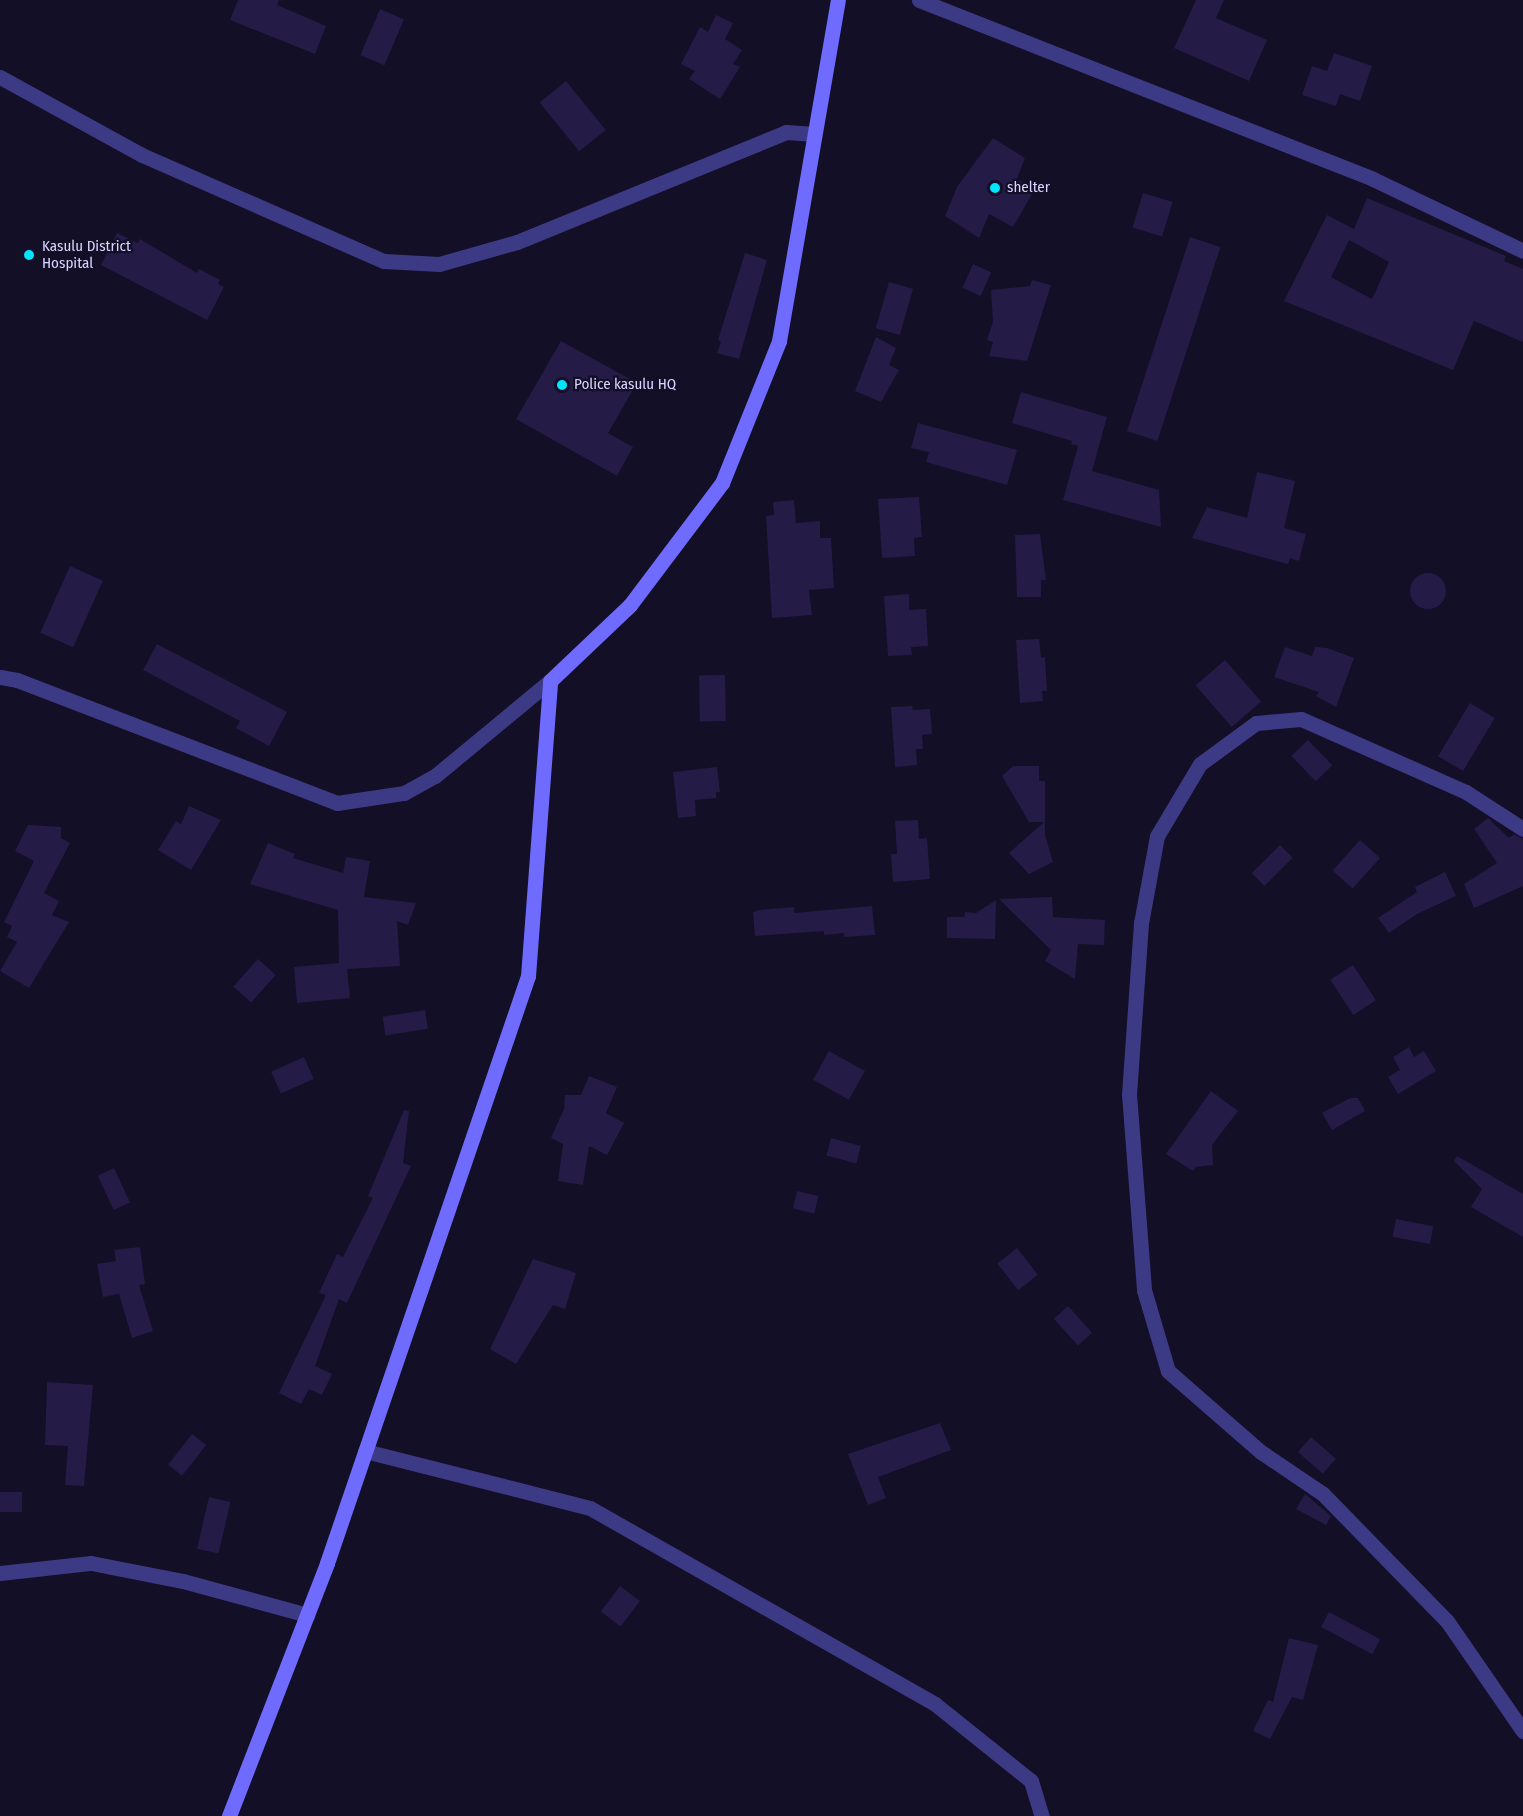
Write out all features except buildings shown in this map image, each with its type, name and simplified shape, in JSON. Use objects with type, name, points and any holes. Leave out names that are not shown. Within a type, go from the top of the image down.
[{"type":"street","points":[[0,677],[17,680],[337,803],[404,793],[435,776],[550,681],[630,605],[722,483],[779,341],[838,0]]},
{"type":"street","points":[[919,0],[1373,179],[1523,251]]},
{"type":"street","points":[[0,77],[142,155],[384,261],[439,264],[517,242],[786,132],[814,134]]},
{"type":"street","points":[[229,1816],[307,1615],[528,976],[550,681]]},
{"type":"street","points":[[1523,829],[1466,792],[1301,719],[1256,723],[1200,764],[1157,836],[1141,923],[1130,1094],[1144,1290],[1167,1371],[1261,1452],[1323,1494],[1447,1621],[1523,1731]]},
{"type":"street","points":[[365,1451],[590,1508],[774,1616],[935,1704],[1031,1780],[1042,1816]]},
{"type":"street","points":[[0,1572],[92,1563],[183,1581],[307,1615]]},
{"type":"place","name":"shelter","points":[[995,188]]},
{"type":"place","name":"Kasulu District Hospital","points":[[29,255]]},
{"type":"place","name":"Police kasulu HQ","points":[[562,385]]}]
